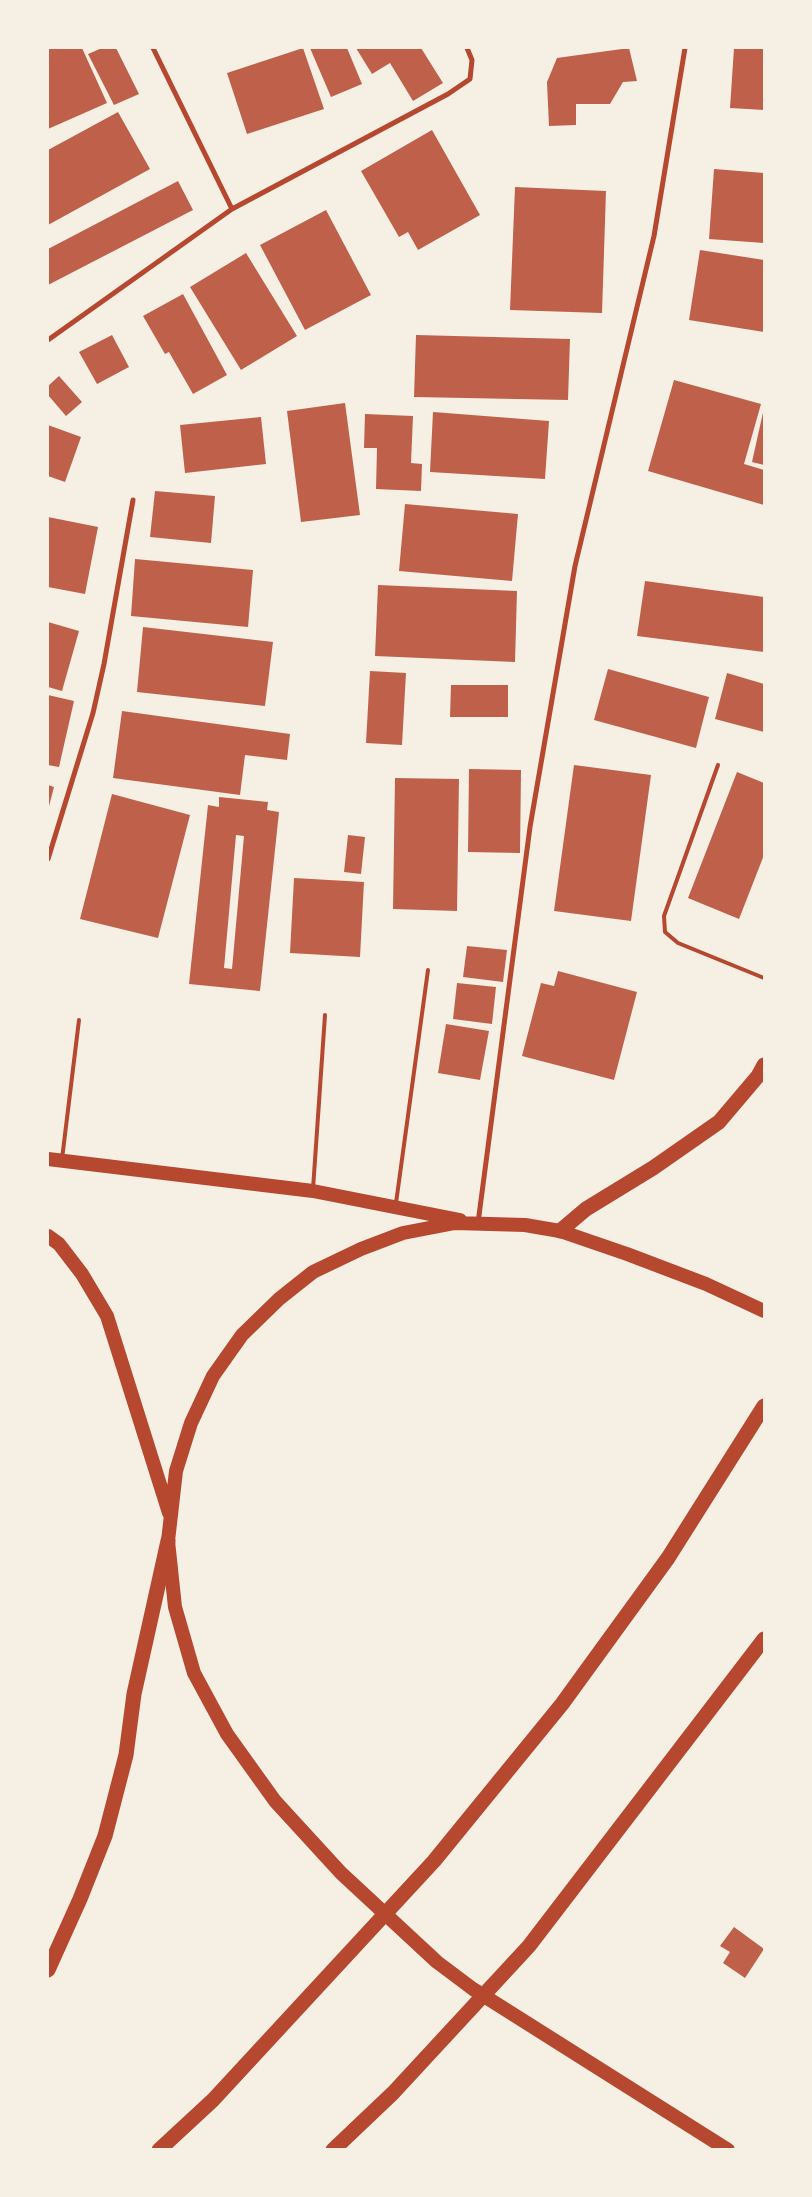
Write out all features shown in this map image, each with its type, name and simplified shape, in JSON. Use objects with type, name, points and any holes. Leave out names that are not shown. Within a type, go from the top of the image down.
[{"type":"highway","points":[[560,1231],[586,1209],[654,1168],[719,1122],[758,1076],[764,1065]]},
{"type":"highway","points":[[54,1160],[313,1191],[478,1224]]},
{"type":"highway","points":[[48,1970],[105,1836],[126,1755],[134,1694],[168,1541],[176,1471],[191,1423],[213,1376],[242,1335],[279,1299],[313,1272],[361,1249],[403,1233],[455,1223],[525,1225],[560,1231],[706,1284],[764,1311]]},
{"type":"highway","points":[[48,1236],[59,1244],[82,1274],[107,1316],[170,1519]]},
{"type":"highway","points":[[159,2150],[213,2100],[434,1861],[562,1704],[663,1566],[764,1406]]},
{"type":"highway","points":[[168,1541],[175,1607],[194,1672],[227,1734],[275,1801],[341,1873],[437,1962],[473,1989],[728,2150]]},
{"type":"highway","points":[[333,2150],[394,2093],[529,1946],[764,1639]]},
{"type":"street","points":[[153,48],[232,209]]},
{"type":"street","points":[[48,340],[232,209],[448,94],[470,79],[472,60],[467,48]]},
{"type":"street","points":[[478,1224],[530,827],[574,566],[654,236],[685,48]]},
{"type":"street","points":[[48,859],[93,713],[104,664],[133,500]]},
{"type":"lane","points":[[718,765],[664,916],[666,932],[678,943],[764,978]]},
{"type":"lane","points":[[395,1206],[428,970]]},
{"type":"lane","points":[[313,1191],[325,1015]]},
{"type":"lane","points":[[54,1160],[79,1020]]},
{"type":"building","points":[[48,48],[82,48],[107,103],[48,129]]},
{"type":"building","points":[[102,48],[116,48],[139,94],[114,105],[88,54]]},
{"type":"building","points":[[303,48],[324,109],[247,134],[227,73]]},
{"type":"building","points":[[310,48],[347,48],[362,84],[331,97]]},
{"type":"building","points":[[356,48],[421,48],[443,83],[413,101],[390,63],[372,74]]},
{"type":"building","points":[[629,48],[637,81],[623,82],[610,104],[576,104],[576,125],[549,126],[547,82],[557,58]]},
{"type":"building","points":[[734,48],[764,48],[764,110],[730,108]]},
{"type":"building","points":[[118,112],[150,169],[48,225],[48,150]]},
{"type":"building","points":[[432,130],[480,215],[418,250],[408,232],[399,237],[361,171]]},
{"type":"building","points":[[714,169],[764,173],[764,243],[709,239]]},
{"type":"building","points":[[178,181],[193,210],[48,285],[48,249]]},
{"type":"building","points":[[515,187],[606,191],[602,313],[510,310]]},
{"type":"building","points":[[326,210],[371,295],[305,330],[260,245]]},
{"type":"building","points":[[700,250],[764,260],[764,332],[689,320]]},
{"type":"building","points":[[246,253],[297,336],[241,370],[190,287]]},
{"type":"building","points":[[183,294],[227,375],[193,394],[169,352],[165,354],[143,316]]},
{"type":"building","points":[[112,335],[129,367],[97,384],[79,352]]},
{"type":"building","points":[[416,335],[570,339],[568,400],[414,397]]},
{"type":"building","points":[[59,376],[82,402],[66,416],[48,395],[48,386]]},
{"type":"building","points":[[674,380],[761,404],[744,464],[764,470],[764,505],[648,471]]},
{"type":"building","points":[[345,403],[360,515],[301,522],[287,411]]},
{"type":"building","points":[[764,408],[764,465],[752,462]]},
{"type":"building","points":[[433,412],[549,421],[545,479],[430,472]]},
{"type":"building","points":[[365,414],[413,416],[411,463],[422,464],[421,491],[376,489],[377,448],[364,448]]},
{"type":"building","points":[[261,417],[266,464],[185,473],[180,425]]},
{"type":"building","points":[[48,425],[81,437],[65,482],[48,476]]},
{"type":"building","points":[[155,491],[215,496],[211,543],[150,537]]},
{"type":"building","points":[[405,504],[518,514],[512,581],[399,571]]},
{"type":"building","points":[[48,517],[98,527],[85,594],[48,587]]},
{"type":"building","points":[[135,559],[253,570],[248,627],[131,616]]},
{"type":"building","points":[[645,581],[764,597],[764,652],[637,636]]},
{"type":"building","points":[[378,585],[517,591],[515,662],[375,656]]},
{"type":"building","points":[[48,622],[79,631],[62,691],[48,687]]},
{"type":"building","points":[[143,627],[273,642],[265,706],[137,692]]},
{"type":"building","points":[[608,669],[709,697],[696,748],[594,720]]},
{"type":"building","points":[[370,671],[406,673],[402,745],[366,743]]},
{"type":"building","points":[[727,673],[764,684],[764,732],[715,719]]},
{"type":"building","points":[[451,685],[508,685],[508,717],[450,717]]},
{"type":"building","points":[[48,695],[74,701],[59,767],[48,765]]},
{"type":"building","points":[[122,711],[290,734],[287,760],[245,755],[240,795],[113,778]]},
{"type":"building","points":[[574,765],[651,775],[631,921],[554,911]]},
{"type":"building","points":[[469,769],[521,770],[520,853],[468,852]]},
{"type":"building","points":[[737,772],[764,783],[764,855],[739,919],[688,898]]},
{"type":"building","points":[[395,778],[459,779],[457,911],[393,909]]},
{"type":"building","points":[[48,785],[54,787],[48,810]]},
{"type":"building","points":[[112,794],[190,815],[158,938],[80,919]]},
{"type":"building","points":[[219,797],[268,802],[267,810],[279,812],[260,991],[189,984],[208,805],[219,807]],"holes":[[[236,835],[244,836],[232,969],[224,968]]]},
{"type":"building","points":[[348,835],[365,837],[361,874],[344,872]]},
{"type":"building","points":[[294,878],[364,882],[360,957],[290,953]]},
{"type":"building","points":[[467,946],[507,950],[503,982],[463,977]]},
{"type":"building","points":[[558,971],[637,992],[614,1080],[522,1056],[541,983],[554,986]]},
{"type":"building","points":[[457,983],[496,987],[492,1024],[453,1019]]},
{"type":"building","points":[[446,1024],[489,1031],[480,1080],[438,1073]]},
{"type":"building","points":[[734,1927],[764,1949],[745,1978],[723,1963],[730,1952],[720,1946]]}]
